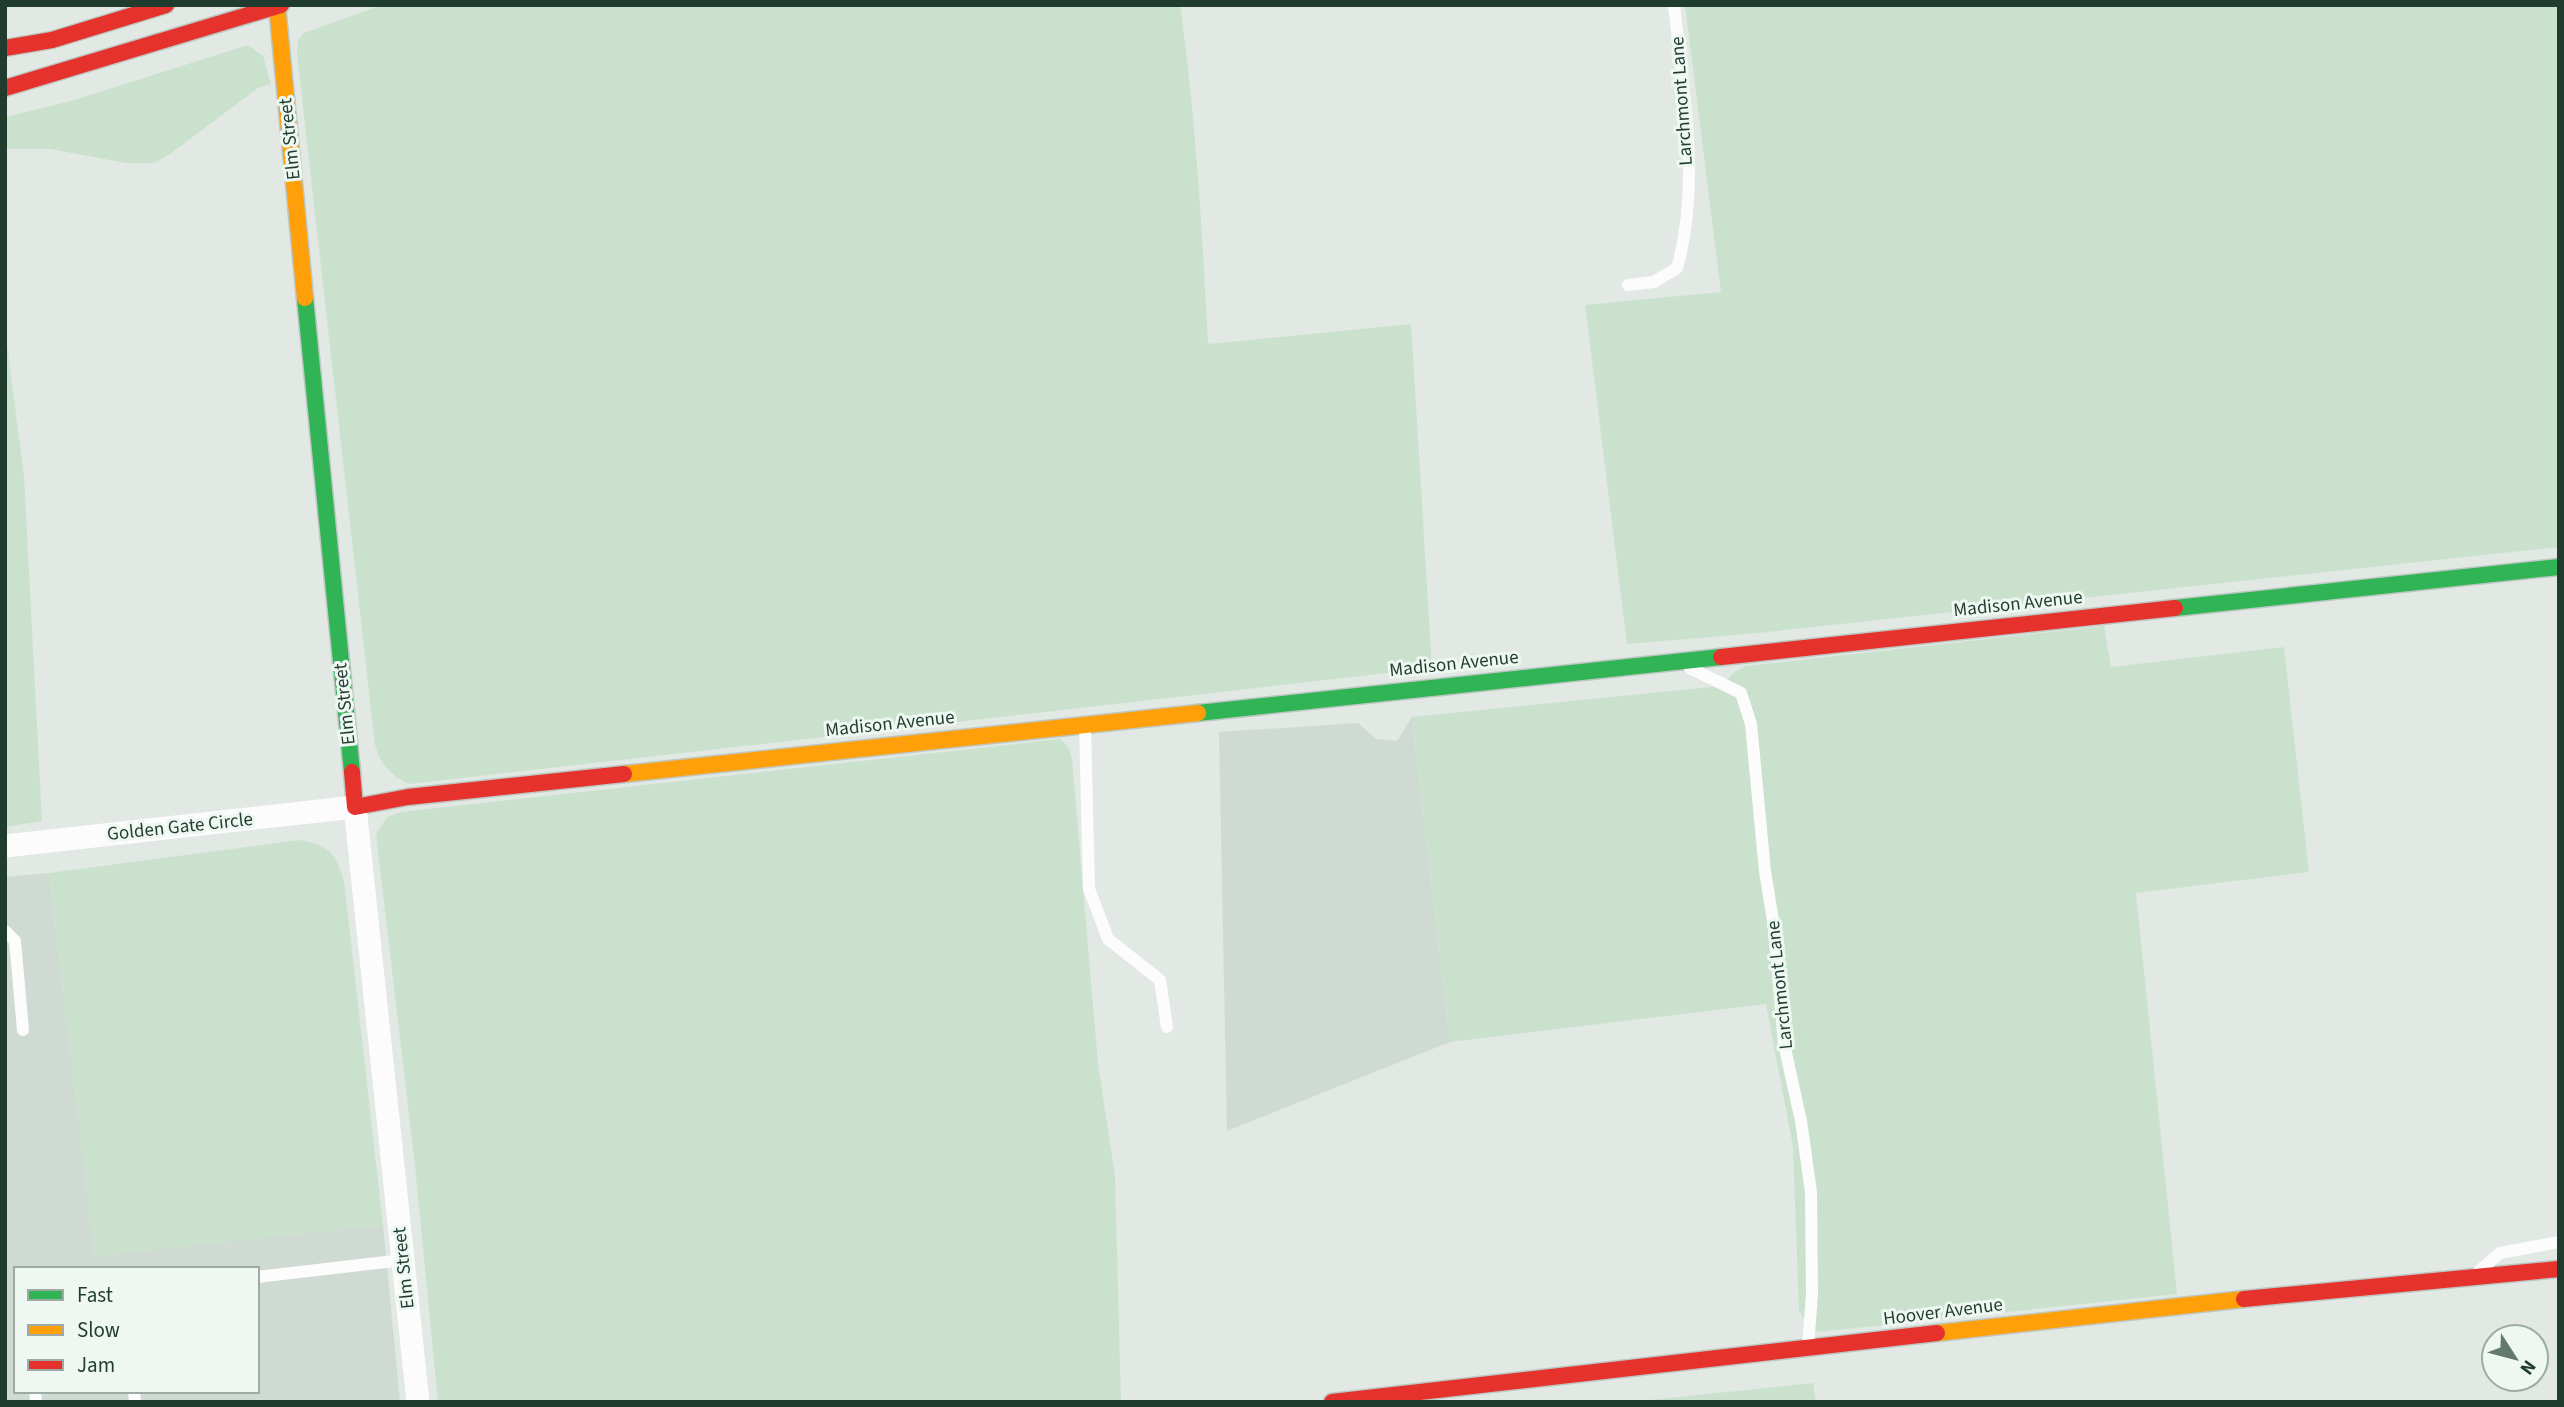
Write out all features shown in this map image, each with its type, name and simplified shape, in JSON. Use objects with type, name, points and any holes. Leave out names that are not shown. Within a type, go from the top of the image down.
[{"type":"street","points":[[5,48],[52,40],[166,5]]},
{"type":"street","points":[[5,88],[278,6]]},
{"type":"street","name":"Elm Street","points":[[278,6],[355,807],[418,1402]]},
{"type":"street","name":"Madison Avenue","points":[[355,807],[408,797],[2559,566]]},
{"type":"street","name":"Golden Gate Circle","points":[[5,846],[355,807]]},
{"type":"street","name":"Hoover Avenue","points":[[1332,1402],[2186,1305],[2559,1269]]},
{"type":"lane","name":"Larchmont Lane","points":[[1628,285],[1654,282],[1677,268],[1687,230],[1688,136],[1674,5]]},
{"type":"lane","name":"Larchmont Lane","points":[[1677,661],[1741,693],[1751,724],[1784,1044],[1801,1121],[1811,1192],[1812,1294],[1808,1349]]},
{"type":"lane","points":[[1085,725],[1089,889],[1108,939],[1160,980],[1167,1027]]},
{"type":"lane","points":[[5,930],[15,941],[23,1030]]},
{"type":"lane","points":[[2473,1278],[2500,1253],[2559,1242]]},
{"type":"lane","points":[[259,1277],[403,1260]]},
{"type":"shaded area","points":[[1412,717],[1450,1042],[1227,1131],[1219,732],[1358,723],[1376,739],[1397,741]]},
{"type":"shaded area","points":[[49,873],[95,1255],[383,1225],[400,1402],[5,1402],[5,877]]},
{"type":"green space","points":[[382,5],[1180,5],[1194,132],[1208,344],[1411,324],[1432,668],[409,784],[397,777],[383,764],[375,745],[297,54],[298,40],[304,33]]},
{"type":"green space","points":[[1685,5],[2559,5],[2559,547],[1758,633],[1627,644],[1585,305],[1721,292]]},
{"type":"green space","points":[[248,45],[263,56],[271,84],[258,88],[154,163],[126,163],[50,149],[5,149],[5,117],[71,101]]},
{"type":"green space","points":[[5,329],[24,476],[42,821],[5,827]]},
{"type":"green space","points":[[2104,626],[2111,667],[2284,647],[2309,872],[2136,893],[2177,1294],[1818,1332],[1799,1311],[1793,1147],[1766,1004],[1450,1042],[1412,717],[1721,686],[1733,673],[1746,666]]},
{"type":"green space","points":[[1060,739],[1068,747],[1072,759],[1098,1064],[1115,1176],[1121,1402],[438,1402],[415,1166],[376,834],[387,817],[401,812]]},
{"type":"green space","points":[[300,840],[330,852],[338,863],[344,881],[383,1225],[95,1256],[49,873]]},
{"type":"green space","points":[[1813,1383],[1816,1402],[1630,1402]]},
{"type":"traffic: fast","points":[[305,298],[352,772]]},
{"type":"traffic: fast","points":[[2175,608],[2559,567]]},
{"type":"traffic: fast","points":[[1198,713],[1721,657]]},
{"type":"traffic: slow","points":[[277,5],[305,298]]},
{"type":"traffic: slow","points":[[624,774],[1198,713]]},
{"type":"traffic: slow","points":[[1937,1333],[2244,1299]]},
{"type":"traffic: jam","points":[[5,48],[52,40],[166,5]]},
{"type":"traffic: jam","points":[[5,88],[281,5]]},
{"type":"traffic: jam","points":[[1721,657],[2175,608]]},
{"type":"traffic: jam","points":[[352,772],[355,807],[408,797],[624,774]]},
{"type":"traffic: jam","points":[[2244,1299],[2559,1269]]},
{"type":"traffic: jam","points":[[1332,1402],[1937,1333]]}]
